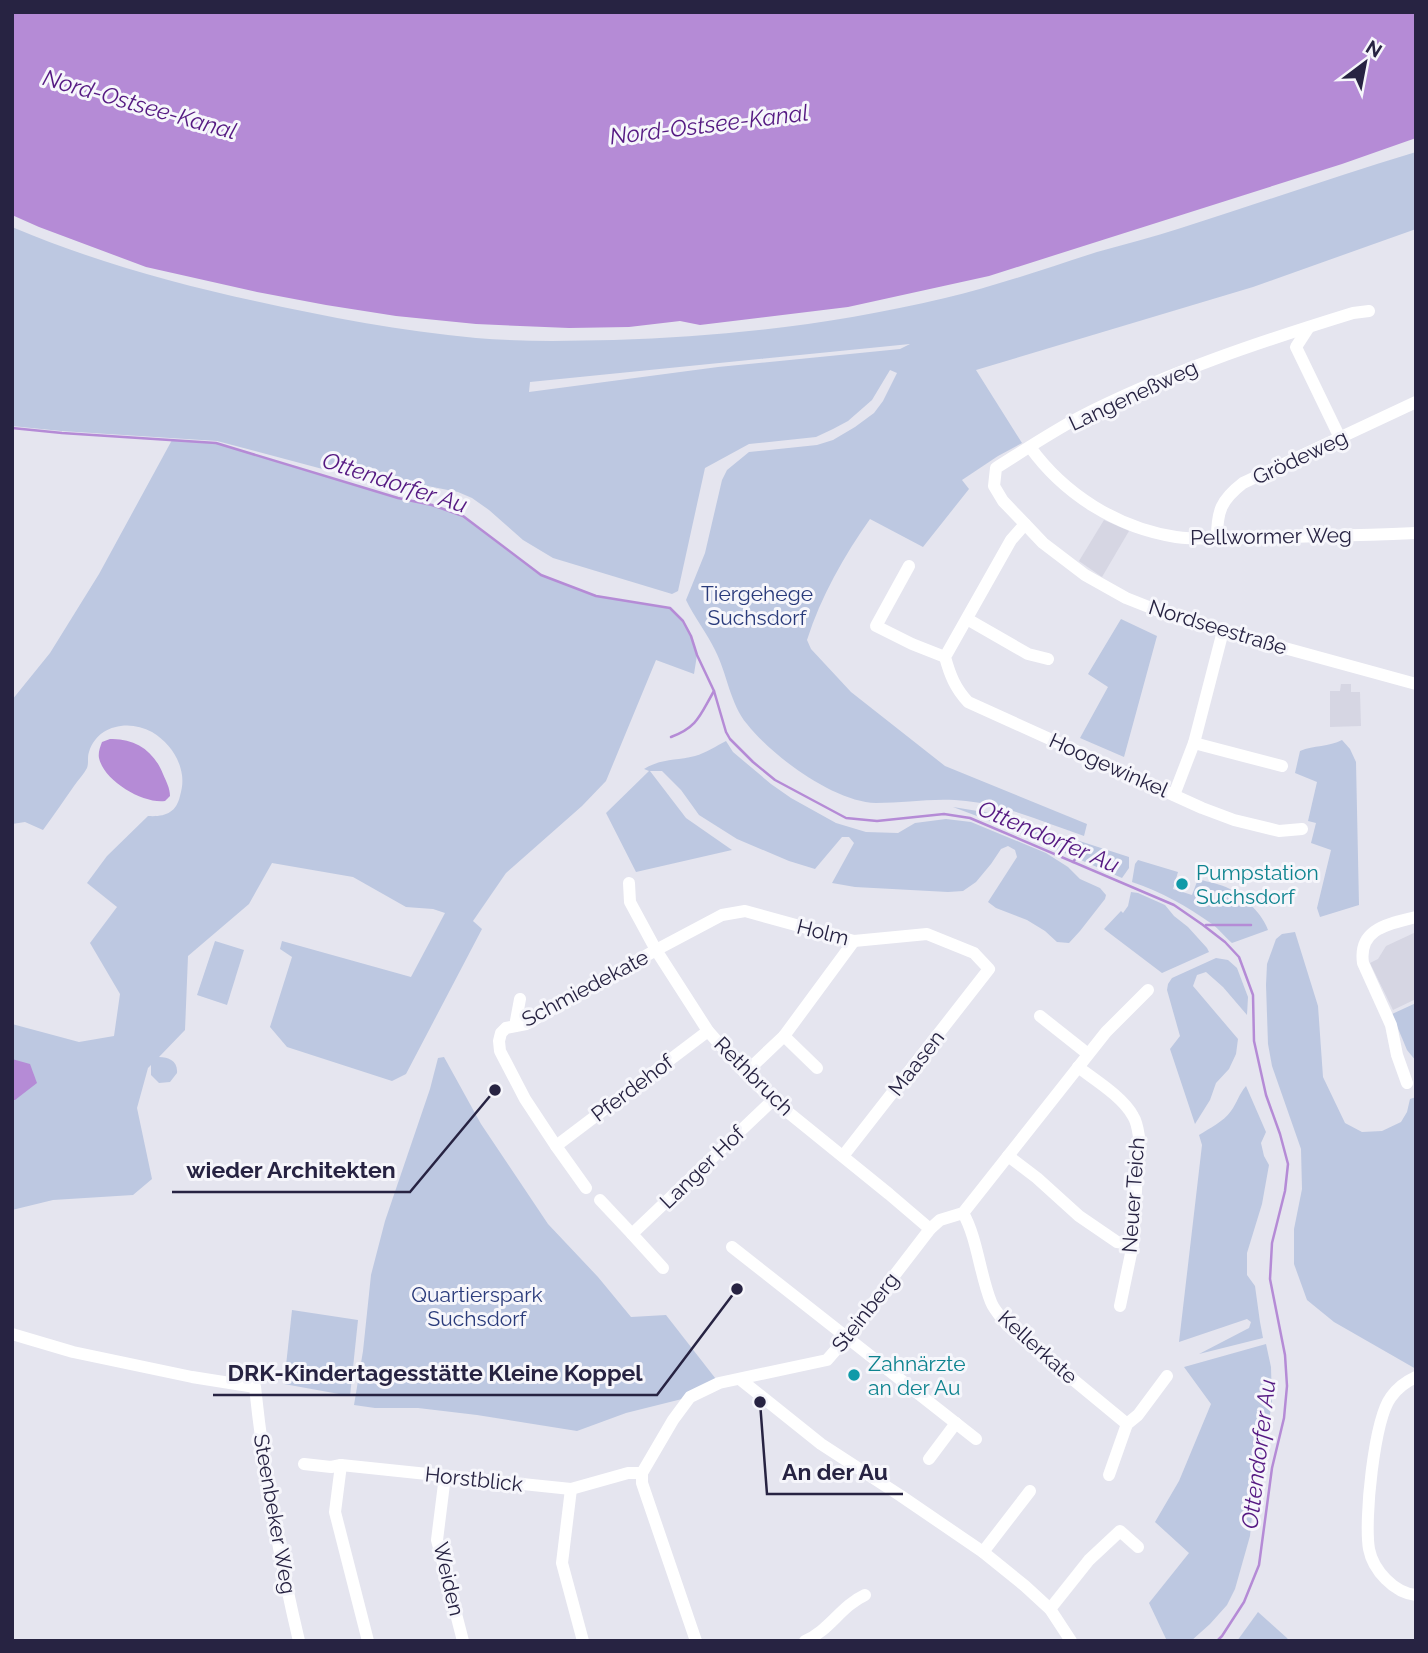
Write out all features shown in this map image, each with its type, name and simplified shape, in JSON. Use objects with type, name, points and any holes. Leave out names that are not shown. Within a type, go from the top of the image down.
[{"type":"street","name":"Langeneßweg","points":[[996,468],[1076,419],[1188,368],[1353,313],[1369,312]]},
{"type":"street","points":[[1296,347],[1309,327]]},
{"type":"street","points":[[1277,338],[1296,347],[1340,438]]},
{"type":"street","name":"Grödeweg","points":[[1217,538],[1218,514],[1223,503],[1230,493],[1243,483],[1416,402]]},
{"type":"street","name":"Pellwormer Weg","points":[[1030,447],[1042,464],[1066,487],[1101,511],[1147,530],[1175,537],[1416,533]]},
{"type":"street","name":"Nordseestraße","points":[[996,468],[994,486],[1003,501],[1024,524],[1043,543],[1085,575],[1126,598],[1179,619],[1416,684]]},
{"type":"street","points":[[909,566],[876,626],[945,657],[1011,540],[1024,524]]},
{"type":"street","points":[[967,618],[1028,654],[1048,659]]},
{"type":"street","points":[[1174,795],[1194,743],[1223,631]]},
{"type":"street","name":"Hoogewinkel","points":[[945,657],[951,680],[968,702],[1202,808],[1234,820],[1279,831],[1302,830]]},
{"type":"street","points":[[1194,743],[1282,766]]},
{"type":"street","name":"Rethbruch","points":[[629,883],[630,902],[656,950],[708,1031],[773,1100],[929,1229]]},
{"type":"street","name":"Holm","points":[[656,950],[722,915],[745,911],[855,941],[928,934],[974,953],[989,969]]},
{"type":"street","points":[[1407,1083],[1397,1055],[1391,1025],[1363,963],[1362,953],[1365,940],[1378,928],[1416,917]]},
{"type":"street","points":[[745,1073],[784,1036],[855,941]]},
{"type":"street","name":"Schmiedekate","points":[[556,1146],[525,1099],[500,1051],[501,1032],[506,1028],[526,1024],[656,950]]},
{"type":"street","name":"Maasen","points":[[843,1156],[989,969]]},
{"type":"street","name":"Steinberg","points":[[642,1473],[690,1397],[719,1383],[827,1360],[929,1229],[940,1220],[963,1213],[1088,1054],[1121,1015],[1148,990]]},
{"type":"street","name":"Schmiedekate","points":[[515,1026],[520,999]]},
{"type":"street","points":[[1040,1016],[1088,1054]]},
{"type":"street","name":"Pferdehof","points":[[556,1146],[708,1031]]},
{"type":"street","points":[[784,1036],[817,1068]]},
{"type":"street","name":"Neuer Teich","points":[[1078,1067],[1123,1103],[1132,1114],[1139,1137],[1133,1244],[1120,1306]]},
{"type":"street","name":"Langer Hof","points":[[632,1234],[773,1100]]},
{"type":"street","points":[[556,1146],[586,1188]]},
{"type":"street","points":[[1008,1156],[1079,1216],[1117,1242],[1133,1244]]},
{"type":"street","points":[[600,1200],[663,1268]]},
{"type":"street","name":"Kellerkate","points":[[963,1213],[970,1226],[992,1305],[1007,1325],[1127,1424]]},
{"type":"street","points":[[732,1247],[976,1439]]},
{"type":"street","name":"Steenbeker Weg","points":[[12,1334],[73,1352],[255,1387],[262,1454],[299,1641]]},
{"type":"street","points":[[1110,1475],[1127,1424],[1138,1415],[1167,1376]]},
{"type":"street","points":[[1416,1377],[1403,1384],[1390,1399],[1380,1420],[1373,1459],[1368,1517],[1369,1550],[1380,1574],[1399,1590],[1416,1595]]},
{"type":"street","points":[[741,1380],[821,1444],[983,1552],[1050,1609],[1071,1641]]},
{"type":"street","points":[[929,1459],[956,1423]]},
{"type":"street","name":"Horstblick","points":[[304,1464],[341,1465],[571,1489],[628,1473],[642,1473]]},
{"type":"street","points":[[341,1465],[335,1512],[368,1641]]},
{"type":"street","points":[[642,1473],[642,1483],[696,1641]]},
{"type":"street","name":"Weiden","points":[[445,1476],[437,1540],[463,1641]]},
{"type":"street","points":[[571,1489],[562,1563],[583,1641]]},
{"type":"street","points":[[983,1552],[1030,1491]]},
{"type":"street","points":[[1050,1609],[1089,1559],[1120,1531],[1138,1548]]},
{"type":"street","points":[[804,1641],[818,1634],[852,1601],[865,1595]]},
{"type":"shaded area","points":[[1104,520],[1129,531],[1102,577],[1079,561]]},
{"type":"shaded area","points":[[1341,684],[1351,684],[1351,692],[1360,692],[1361,726],[1330,727],[1330,691],[1340,691]]},
{"type":"shaded area","points":[[1416,932],[1416,999],[1393,1010],[1370,963],[1378,959],[1386,946]]},
{"type":"green space","name":"Tiergehege Suchsdorf","points":[[1416,152],[1416,229],[1253,287],[976,370],[1022,443],[962,480],[969,489],[923,547],[870,519],[826,592],[807,640],[811,649],[851,692],[945,766],[1087,824],[1084,836],[1026,815],[981,803],[944,800],[876,803],[859,801],[823,786],[772,750],[741,716],[715,650],[686,600],[705,553],[722,480],[727,470],[749,452],[817,445],[833,440],[855,427],[874,413],[883,401],[897,373],[890,370],[872,400],[848,421],[833,429],[816,437],[749,444],[705,468],[678,591],[672,594],[553,558],[523,540],[472,498],[458,492],[387,478],[349,464],[330,471],[217,441],[12,426],[12,227],[71,250],[162,278],[255,301],[365,323],[420,332],[528,341],[656,338],[780,328],[945,298],[1170,231]],"holes":[[[910,344],[900,349],[718,367],[529,392],[530,382]]]},
{"type":"green space","points":[[172,440],[216,443],[398,498],[432,505],[463,516],[541,575],[596,596],[670,608],[683,621],[691,636],[697,655],[694,674],[656,660],[606,781],[582,806],[506,873],[473,921],[482,929],[406,1074],[392,1081],[287,1047],[270,1027],[292,957],[280,949],[282,941],[411,977],[445,913],[433,909],[406,907],[353,877],[272,863],[249,904],[188,956],[185,1030],[159,1057],[172,1060],[177,1073],[170,1082],[159,1083],[151,1075],[151,1065],[137,1108],[152,1179],[133,1195],[53,1200],[12,1210],[12,1024],[79,1042],[114,1036],[120,994],[90,943],[117,907],[87,883],[107,856],[148,816],[165,815],[173,810],[178,802],[182,781],[181,768],[175,756],[158,736],[134,726],[115,727],[106,730],[93,743],[86,770],[43,830],[25,822],[12,824],[12,700],[50,653],[99,574]]},
{"type":"green space","points":[[1121,619],[1157,636],[1124,757],[1080,738],[1108,687],[1088,674]]},
{"type":"green space","points":[[1342,740],[1356,762],[1359,905],[1320,917],[1317,908],[1331,850],[1311,843],[1316,823],[1308,821],[1317,782],[1295,773],[1300,751]]},
{"type":"green space","points":[[726,741],[733,752],[771,784],[836,823],[866,832],[898,833],[915,823],[946,819],[971,822],[1046,853],[1068,867],[1080,879],[1100,888],[1106,895],[1105,899],[1069,943],[1057,942],[1027,920],[988,902],[1017,857],[1015,850],[1008,846],[1001,849],[976,882],[963,891],[855,887],[832,883],[854,843],[849,837],[842,837],[815,869],[789,861],[737,839],[699,815],[681,790],[662,771],[650,771],[686,818],[732,850],[636,872],[606,813],[649,771],[644,769],[663,761],[699,755]]},
{"type":"green space","points":[[953,807],[996,814],[1129,857],[1129,868],[1122,878]]},
{"type":"green space","points":[[1138,860],[1178,872],[1173,889],[1192,895],[1198,879],[1230,889],[1252,906],[1268,930],[1232,943],[1215,926],[1193,912],[1132,882]]},
{"type":"green space","points":[[1131,892],[1165,905],[1209,952],[1162,973],[1104,929],[1121,911],[1123,913],[1128,906]]},
{"type":"green space","points":[[1295,932],[1318,1006],[1323,1077],[1345,1123],[1362,1132],[1382,1131],[1401,1122],[1410,1099],[1416,1097],[1416,1369],[1334,1322],[1307,1300],[1294,1264],[1294,1229],[1302,1189],[1301,1149],[1272,1066],[1268,1044],[1266,985],[1267,964],[1276,939],[1282,934]]},
{"type":"green space","points":[[215,941],[244,950],[227,1005],[197,995]]},
{"type":"green space","points":[[1216,958],[1228,960],[1237,968],[1248,997],[1247,1015],[1206,972],[1197,975],[1193,986],[1238,1039],[1236,1054],[1229,1069],[1216,1083],[1210,1100],[1195,1124],[1170,1049],[1180,1036],[1167,990],[1172,978]]},
{"type":"green space","points":[[1416,1003],[1416,1061],[1407,1050],[1392,1014]]},
{"type":"green space","name":"Quartierspark Suchsdorf","points":[[444,1057],[481,1124],[548,1224],[631,1317],[666,1315],[719,1383],[690,1397],[626,1413],[577,1431],[418,1408],[354,1405],[371,1275],[385,1221],[438,1058]]},
{"type":"green space","points":[[1246,1086],[1266,1132],[1261,1143],[1269,1165],[1262,1204],[1247,1253],[1247,1275],[1255,1286],[1263,1338],[1199,1354],[1249,1328],[1251,1322],[1247,1319],[1179,1342],[1202,1145],[1199,1135],[1228,1115]]},
{"type":"green space","points":[[292,1310],[358,1320],[350,1396],[284,1384]]},
{"type":"green space","points":[[1266,1344],[1271,1367],[1272,1404],[1254,1496],[1250,1536],[1235,1589],[1227,1605],[1191,1641],[1167,1641],[1149,1603],[1189,1553],[1155,1522],[1179,1481],[1211,1404],[1184,1367]]},
{"type":"green space","points":[[1258,1612],[1287,1638],[1289,1641],[1237,1641]]},
{"type":"water","name":"Nord-Ostsee-Kanal","points":[[12,12],[1416,12],[1416,138],[989,276],[848,307],[700,325],[680,321],[629,327],[569,328],[476,324],[396,316],[326,305],[146,267],[12,215]]},
{"type":"water","points":[[110,739],[128,741],[149,753],[167,782],[170,796],[165,801],[136,795],[108,775],[102,767],[99,754],[102,742]]},
{"type":"water","points":[[12,1059],[30,1064],[37,1083],[15,1100],[12,1100]]},
{"type":"waterway","name":"Ottendorfer Au","points":[[12,428],[216,443],[463,516],[541,575],[596,596],[670,608],[683,621],[691,636],[730,739],[775,780],[846,818],[877,821],[944,814],[970,818],[1174,905],[1225,942],[1239,957],[1253,995],[1254,1041],[1266,1095],[1288,1164],[1285,1191],[1272,1243],[1270,1279],[1285,1355],[1287,1386],[1284,1418],[1272,1468],[1259,1565],[1244,1602],[1217,1641]]},
{"type":"waterway","points":[[671,737],[693,724],[714,691]]},
{"type":"waterway","points":[[1073,862],[1082,850]]},
{"type":"waterway","points":[[1206,925],[1251,925]]},
{"type":"place","name":"Pumpstation Suchsdorf","points":[[1182,884]]},
{"type":"place","name":"wieder Architekten","points":[[495,1090]]},
{"type":"place","name":"DRK-Kindertagesstätte Kleine Koppel","points":[[737,1289]]},
{"type":"place","name":"Zahnärzte an der Au","points":[[854,1375]]},
{"type":"place","name":"An der Au","points":[[760,1402]]}]
